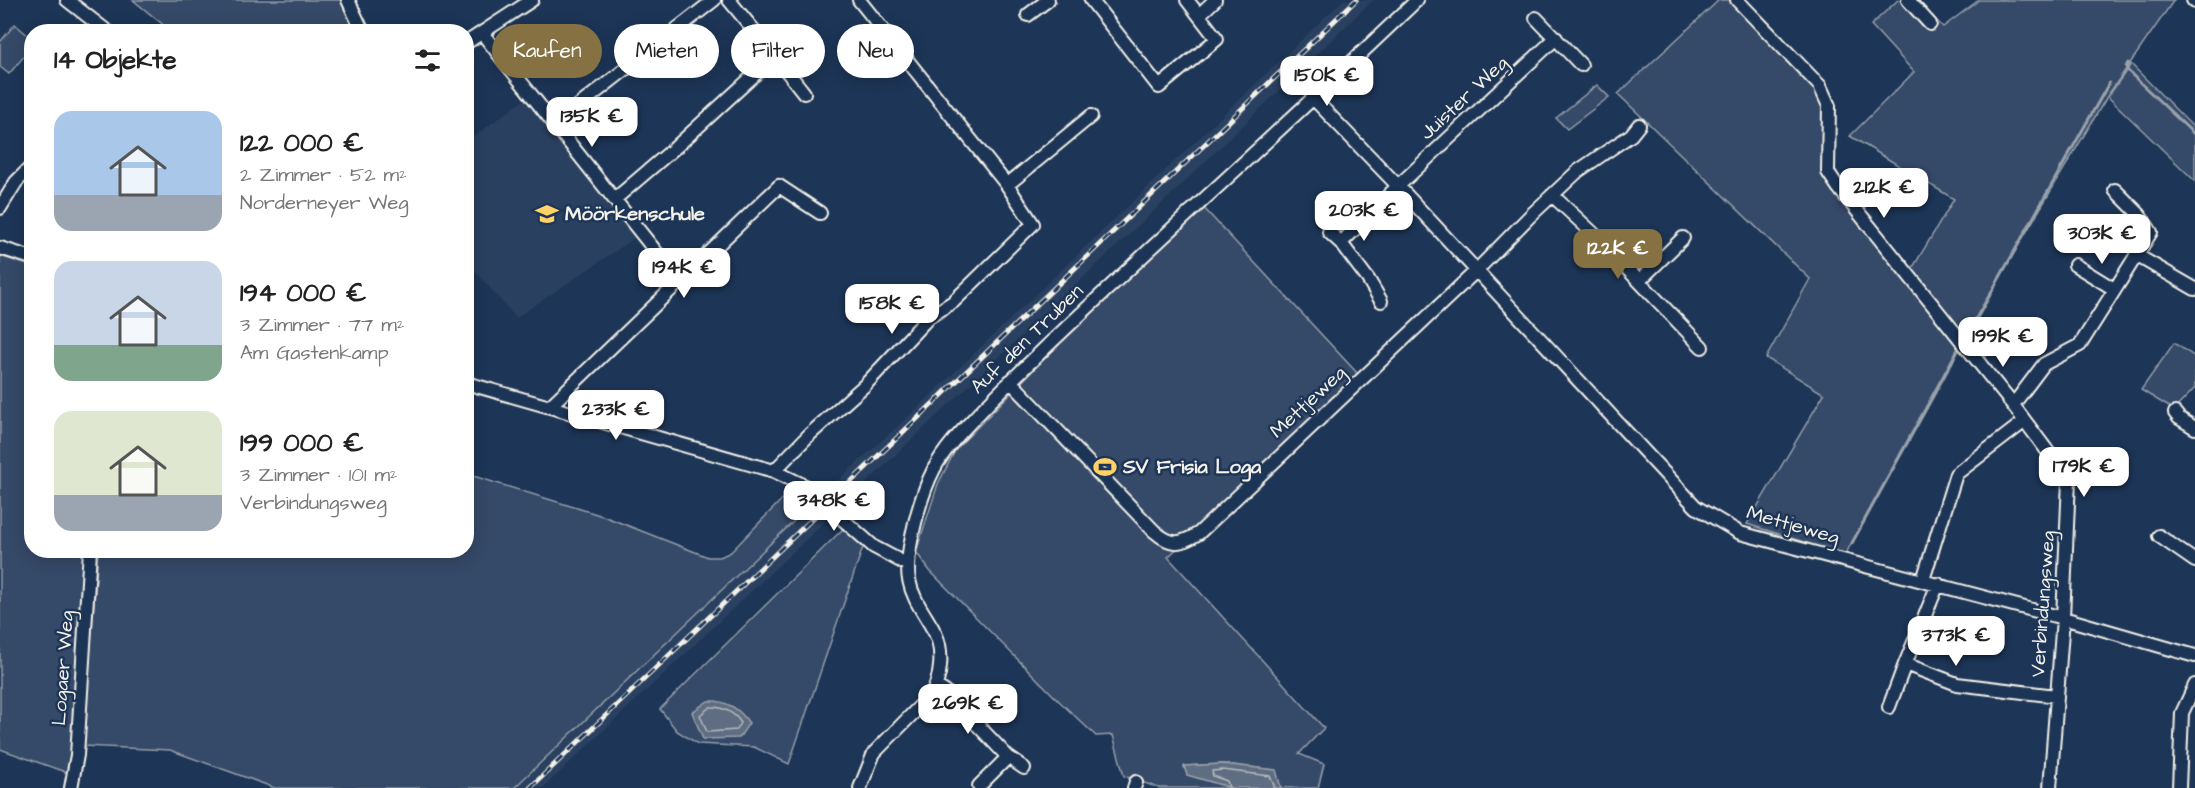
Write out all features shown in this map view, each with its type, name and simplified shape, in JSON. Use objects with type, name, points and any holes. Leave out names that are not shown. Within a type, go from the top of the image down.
[{"type":"street","points":[[67,0],[98,24]]},
{"type":"street","points":[[348,0],[359,24]]},
{"type":"street","points":[[474,38],[532,0]]},
{"type":"street","points":[[554,125],[714,0]]},
{"type":"street","points":[[729,0],[749,24]]},
{"type":"street","points":[[774,471],[809,435],[865,385],[929,317],[953,302],[1033,224],[1007,185],[859,0]]},
{"type":"street","points":[[1028,15],[1048,0]]},
{"type":"street","points":[[1091,0],[1159,87],[1217,39],[1187,0]]},
{"type":"street","points":[[1199,15],[1215,0]]},
{"type":"street","name":"Auf den Truben","points":[[936,686],[939,675],[939,645],[936,633],[920,609],[912,590],[908,566],[918,514],[934,469],[958,435],[1010,381],[1123,273],[1314,99],[1417,0]]},
{"type":"street","name":"Verbindungsweg","points":[[1737,0],[1820,86],[1829,106],[1828,172],[1838,187],[2013,405],[2069,480],[2063,618],[2050,788]]},
{"type":"street","points":[[1908,0],[1930,24]]},
{"type":"street","points":[[1536,18],[1581,65]]},
{"type":"street","points":[[482,33],[680,282]]},
{"type":"street","name":"Juister Weg","points":[[1341,243],[1398,186],[1556,38]]},
{"type":"street","points":[[615,199],[751,78]]},
{"type":"street","points":[[792,78],[804,93]]},
{"type":"street","name":"Mettjeweg","points":[[1314,99],[1398,186],[1696,507],[1740,533],[1938,584],[2195,656]]},
{"type":"street","points":[[1007,185],[1091,116]]},
{"type":"street","points":[[1476,271],[1578,171],[1631,135],[1639,125]]},
{"type":"street","points":[[0,208],[24,174]]},
{"type":"street","points":[[550,406],[779,186],[820,213]]},
{"type":"street","points":[[2013,405],[2044,364],[2080,345],[2151,232],[2140,215],[2115,190]]},
{"type":"street","points":[[1552,195],[1702,347]]},
{"type":"street","points":[[1329,232],[1341,243],[1381,301]]},
{"type":"street","points":[[1639,281],[1683,238]]},
{"type":"street","points":[[0,248],[24,256]]},
{"type":"street","points":[[2136,255],[2195,289]]},
{"type":"street","points":[[2075,265],[2114,289]]},
{"type":"street","name":"Mettjeweg","points":[[1010,381],[1154,531],[1163,539],[1174,543],[1187,541],[1199,533],[1476,271]]},
{"type":"street","points":[[474,385],[774,471],[805,486],[874,547],[908,566]]},
{"type":"street","points":[[2175,413],[2195,428]]},
{"type":"street","points":[[1923,580],[1956,474],[2025,421]]},
{"type":"street","points":[[2159,536],[2195,561]]},
{"type":"street","name":"Logaer Weg","points":[[73,787],[89,558]]},
{"type":"street","points":[[1889,707],[1938,584]]},
{"type":"street","points":[[1905,664],[1957,684],[2056,696]]},
{"type":"street","points":[[2180,788],[2182,713],[2195,685]]},
{"type":"street","points":[[860,788],[874,753],[931,695],[936,686],[948,694],[1008,757],[1023,768]]},
{"type":"street","points":[[979,786],[1008,757]]},
{"type":"shaded area","points":[[133,0],[345,0],[356,24],[162,24]]},
{"type":"shaded area","points":[[1343,0],[1373,0],[1172,194],[543,788],[515,788],[814,502],[910,415]]},
{"type":"shaded area","points":[[1719,0],[1736,0],[1820,86],[1829,106],[1828,172],[1909,274],[1954,199],[1850,136],[1914,72],[1871,25],[1898,0],[1916,0],[1943,27],[1979,0],[2174,0],[2108,95],[1962,340],[1845,555],[1747,524],[1824,394],[1766,358],[1810,279],[1618,94]]},
{"type":"shaded area","points":[[15,24],[24,32],[24,56],[9,74],[0,67],[0,42]]},
{"type":"shaded area","points":[[2131,64],[2195,129],[2195,181],[2108,97]]},
{"type":"shaded area","points":[[1597,85],[1609,97],[1567,129],[1556,118]]},
{"type":"shaded area","name":"Möörkenschule","points":[[530,96],[642,233],[516,318],[474,270],[474,136]]},
{"type":"shaded area","name":"SV Frisia Loga","points":[[1201,205],[1359,375],[1168,557],[1324,728],[1299,754],[1324,764],[1318,788],[1281,788],[1275,770],[1223,764],[1184,766],[1187,775],[1232,788],[1159,788],[1124,776],[1113,735],[1096,736],[930,571],[916,552],[938,484],[956,449],[1124,278]]},
{"type":"shaded area","points":[[0,256],[24,264],[24,558],[86,558],[71,774],[0,749]]},
{"type":"shaded area","points":[[2174,343],[2195,357],[2195,388],[2174,410],[2141,390]]},
{"type":"shaded area","points":[[474,476],[603,516],[708,557],[720,557],[731,552],[792,489],[799,491],[814,502],[514,788],[275,788],[170,750],[83,746],[97,558],[474,558]]},
{"type":"shaded area","points":[[843,529],[863,547],[789,764],[754,747],[698,744],[677,731],[660,709]],"holes":[[[693,711],[739,737],[703,739]]]},
{"type":"water","points":[[708,701],[726,704],[736,709],[745,718],[749,723],[739,738],[703,739],[692,712]]},
{"type":"water","points":[[1223,764],[1276,770],[1281,788],[1232,788],[1187,775],[1184,766]]},
{"type":"waterway","points":[[2128,63],[2126,67],[2128,71],[2195,135]]},
{"type":"waterway","points":[[1986,356],[1968,334],[2109,83]]},
{"type":"waterway","points":[[1852,543],[1959,349]]},
{"type":"railway","points":[[530,788],[1356,0]]},
{"type":"place","name":"Möörkenschule","points":[[547,214]]},
{"type":"place","name":"SV Frisia Loga","points":[[1105,467]]}]
